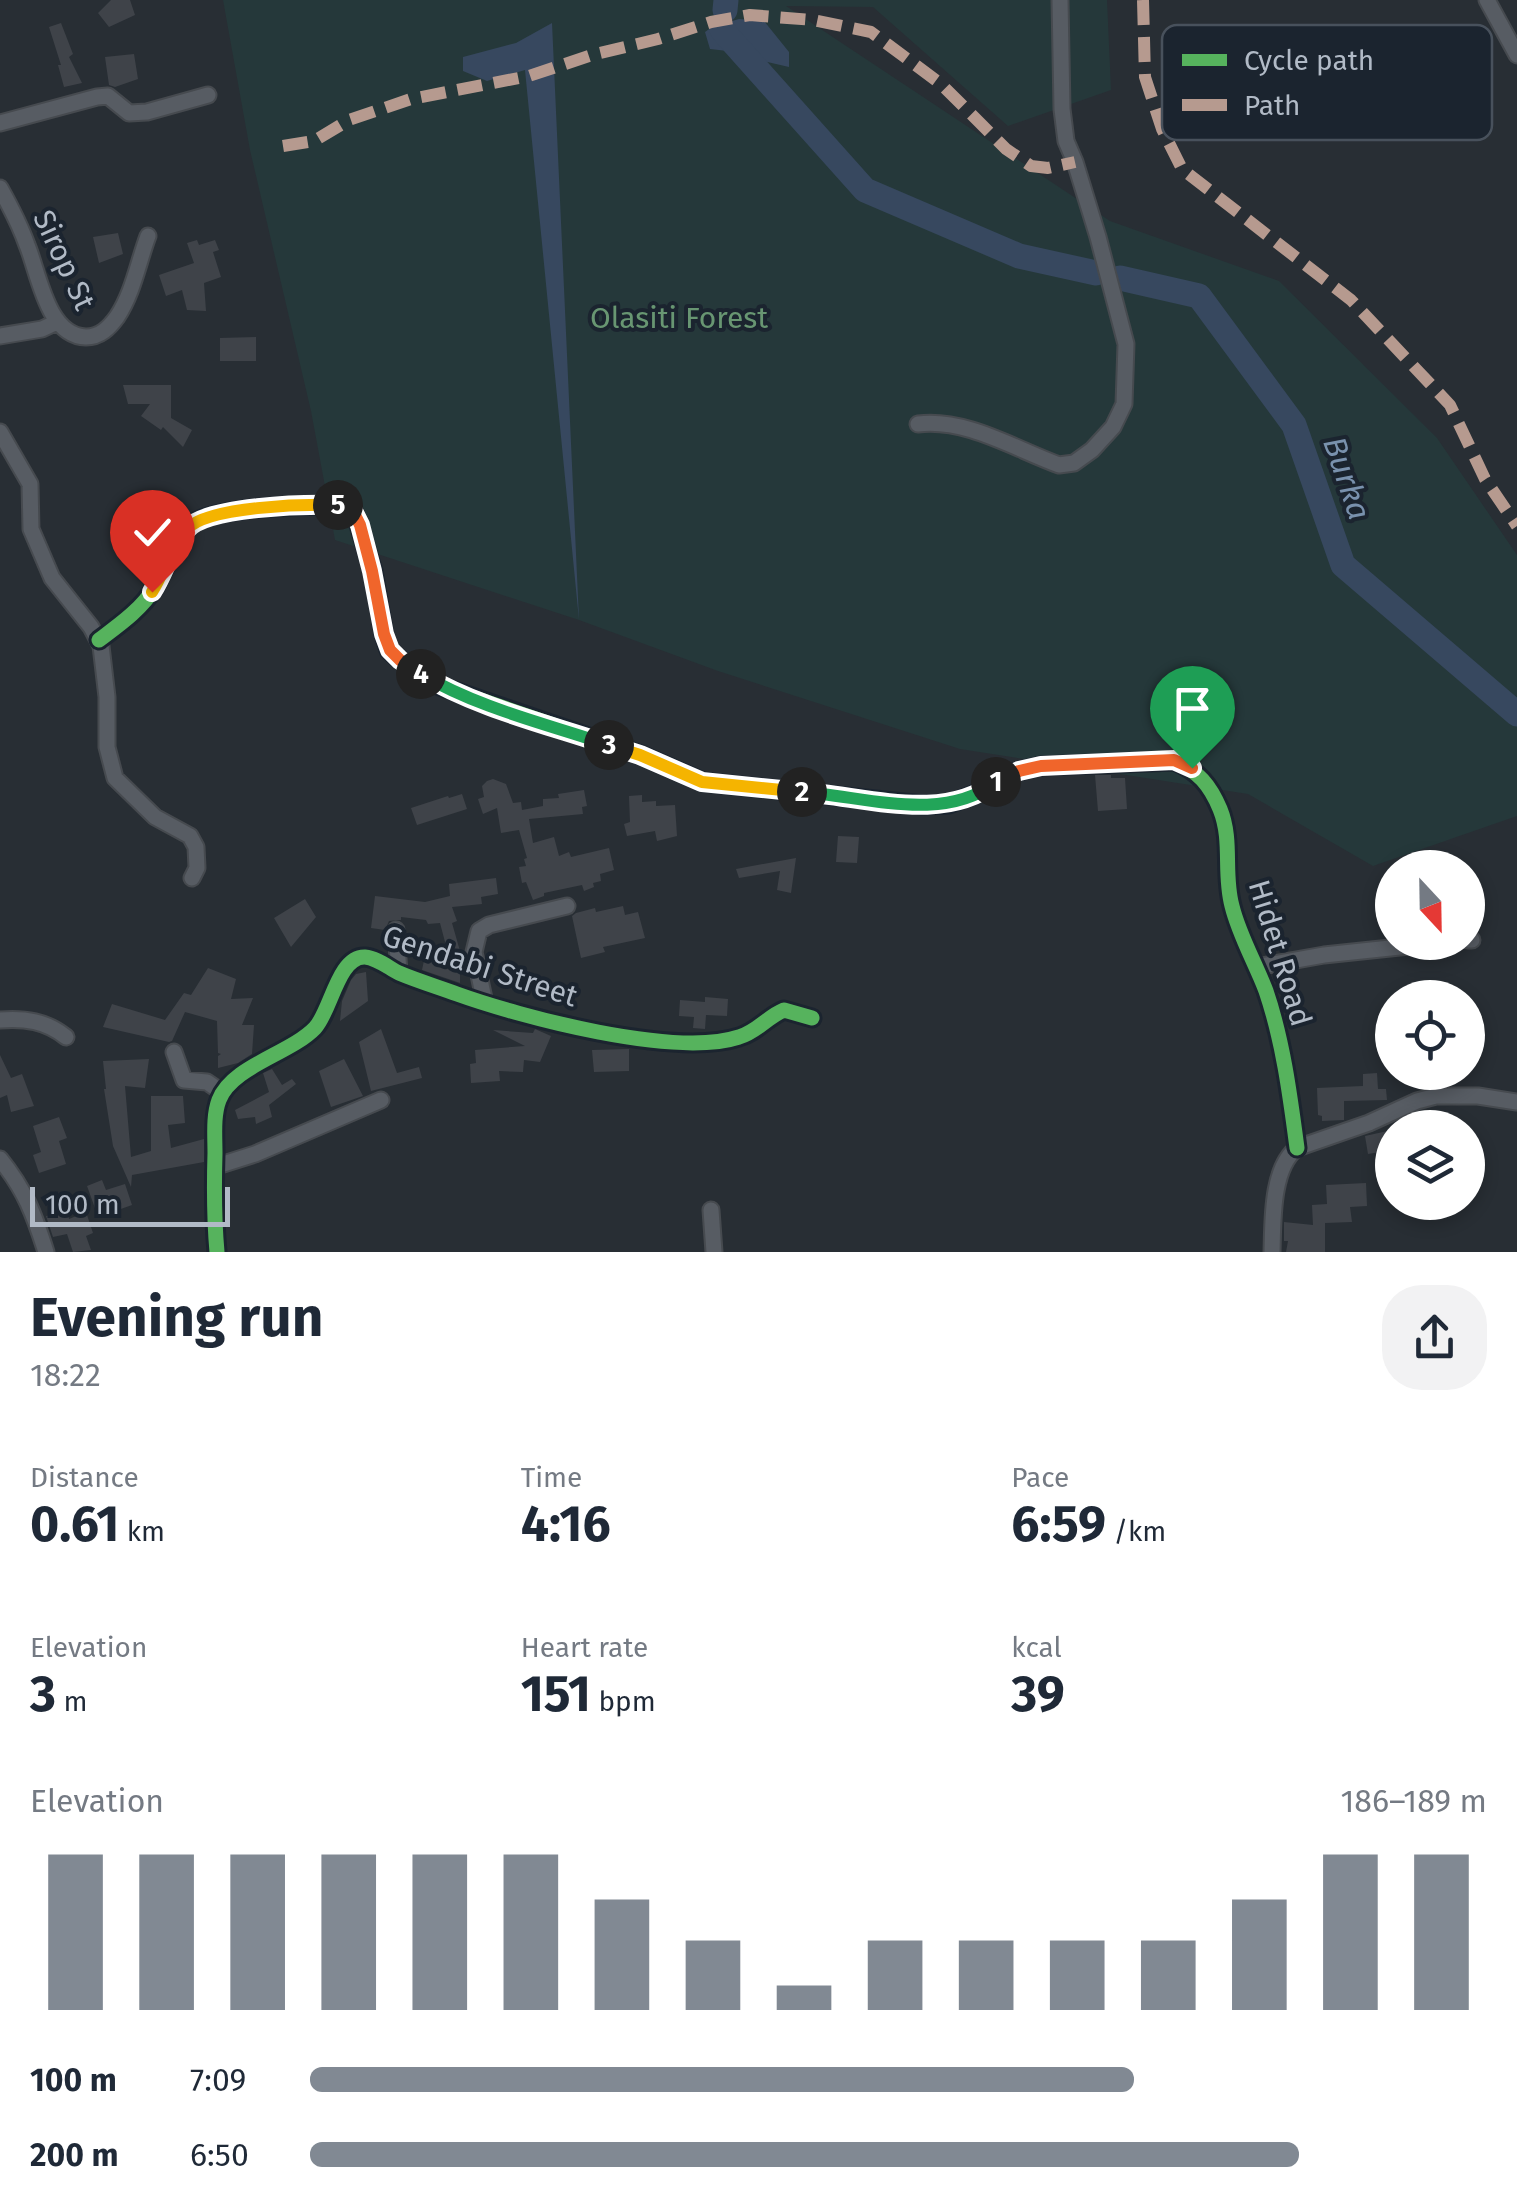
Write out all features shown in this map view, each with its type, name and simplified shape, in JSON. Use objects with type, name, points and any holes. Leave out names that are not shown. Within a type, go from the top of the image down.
[{"type":"street","points":[[918,424],[935,422],[969,430],[1059,465],[1074,463],[1092,450],[1112,427],[1124,404],[1126,344],[1098,237],[1066,141],[1060,0]]},
{"type":"street","points":[[1488,0],[1517,55]]},
{"type":"street","points":[[0,124],[97,96],[108,96],[129,113],[208,96]]},
{"type":"street","name":"Sirop St","points":[[0,188],[27,243],[46,302],[57,322],[76,336],[96,337],[118,316],[131,290],[148,236]]},
{"type":"street","points":[[0,336],[57,322]]},
{"type":"street","points":[[0,432],[30,484],[31,530],[52,578],[98,640],[108,697],[107,747],[111,770],[120,786],[155,817],[190,836],[196,846],[192,878]]},
{"type":"street","name":"Hidet Road","points":[[98,640],[146,600],[185,531],[201,518],[226,512],[323,505],[348,507],[366,546],[384,634],[390,650],[400,660],[440,686],[640,755],[702,782],[923,805],[949,804],[986,790],[1010,774],[1041,766],[1174,760],[1192,768],[1206,781],[1221,811],[1229,842],[1227,887],[1231,905],[1277,1030],[1297,1148]]},
{"type":"street","points":[[485,1003],[474,952],[479,931],[489,924],[568,906]]},
{"type":"street","points":[[396,930],[400,973]]},
{"type":"street","points":[[1256,968],[1375,950]]},
{"type":"street","name":"Gendabi Street","points":[[223,1093],[240,1077],[312,1030],[324,1016],[341,973],[356,959],[367,958],[485,1003],[594,1030],[673,1043],[706,1044],[738,1038],[784,1010],[812,1018]]},
{"type":"street","points":[[0,1020],[38,1022],[66,1037]]},
{"type":"street","points":[[174,1052],[184,1080],[208,1082],[223,1093],[216,1110],[214,1167],[218,1252]]},
{"type":"street","points":[[1272,1252],[1279,1178],[1288,1155],[1297,1148],[1436,1096],[1478,1096],[1517,1102]]},
{"type":"street","points":[[214,1167],[255,1154],[381,1100]]},
{"type":"street","points":[[0,1159],[20,1184],[46,1252]]},
{"type":"street","points":[[711,1210],[714,1252]]},
{"type":"green space","name":"Olasiti Forest","points":[[223,0],[1107,0],[1111,90],[1008,126],[873,7],[786,6],[1110,221],[1279,281],[1437,438],[1517,555],[1517,816],[1419,850],[1375,850],[1373,866],[1248,794],[960,749],[335,540],[311,411],[250,150]]},
{"type":"water","points":[[739,19],[764,21],[789,52],[789,67],[745,53],[710,49],[705,32]]},
{"type":"water","points":[[552,23],[579,620],[525,70],[487,81],[463,71],[463,57],[516,43]]},
{"type":"building","points":[[111,0],[130,0],[135,15],[109,27],[98,13]]},
{"type":"building","points":[[61,23],[73,54],[69,57],[82,83],[64,87],[49,27]]},
{"type":"building","points":[[134,54],[138,79],[115,87],[109,85],[105,57]]},
{"type":"building","points":[[118,233],[123,254],[99,263],[93,237]]},
{"type":"building","points":[[197,240],[199,245],[215,240],[219,250],[213,252],[221,277],[204,283],[206,311],[187,310],[182,290],[166,296],[159,275],[194,263],[187,243]]},
{"type":"building","points":[[256,337],[256,361],[220,361],[220,338]]},
{"type":"building","points":[[123,385],[171,385],[171,418],[192,430],[183,447],[163,427],[161,430],[141,416],[150,404],[128,404]]},
{"type":"building","points":[[1095,775],[1125,778],[1127,809],[1098,811]]},
{"type":"building","points":[[493,779],[506,784],[513,803],[521,802],[522,810],[543,806],[543,799],[559,798],[558,794],[584,790],[587,806],[582,807],[583,814],[529,819],[533,843],[554,837],[559,856],[569,852],[571,857],[609,848],[614,870],[600,874],[601,881],[584,891],[582,885],[544,893],[533,900],[526,882],[522,883],[519,867],[526,866],[527,858],[519,830],[501,833],[497,808],[483,814],[478,799],[484,797],[482,786]]},
{"type":"building","points":[[462,794],[467,809],[417,825],[411,808]]},
{"type":"building","points":[[642,795],[642,802],[675,805],[677,836],[657,841],[655,831],[627,836],[624,824],[630,822],[629,796]]},
{"type":"building","points":[[838,836],[859,837],[857,863],[836,862]]},
{"type":"building","points":[[796,858],[791,893],[777,890],[780,871],[739,878],[736,869]]},
{"type":"building","points":[[496,878],[498,894],[481,897],[482,904],[452,907],[457,921],[452,923],[460,951],[460,983],[422,970],[426,951],[449,957],[440,923],[401,917],[389,921],[385,930],[371,928],[375,896],[425,902],[450,896],[449,884]]},
{"type":"building","points":[[305,899],[316,917],[291,947],[274,918]]},
{"type":"building","points":[[623,906],[625,915],[638,912],[645,938],[603,947],[605,952],[581,958],[572,916],[595,908],[596,912]]},
{"type":"building","points":[[208,968],[236,979],[231,999],[253,998],[242,1025],[254,1025],[252,1054],[238,1063],[218,1068],[221,1054],[217,1021],[185,1012],[169,1042],[103,1027],[112,1004],[165,1020],[184,993],[191,995]]},
{"type":"building","points":[[366,972],[368,1001],[340,1021],[342,1001],[351,980]]},
{"type":"building","points":[[705,997],[728,999],[727,1016],[706,1015],[705,1029],[693,1028],[694,1017],[679,1016],[680,1000],[705,1002]]},
{"type":"building","points":[[381,1029],[397,1073],[419,1067],[422,1078],[371,1091],[359,1042]]},
{"type":"building","points":[[535,1029],[551,1036],[540,1062],[524,1060],[523,1072],[499,1071],[500,1081],[471,1083],[470,1064],[476,1063],[475,1050],[525,1046],[493,1030],[533,1033]]},
{"type":"building","points":[[629,1049],[629,1071],[594,1072],[592,1050]]},
{"type":"building","points":[[0,1055],[11,1078],[22,1074],[34,1106],[11,1112],[7,1095],[0,1098]]},
{"type":"building","points":[[149,1059],[145,1088],[125,1086],[131,1157],[151,1151],[151,1096],[183,1096],[185,1123],[168,1125],[171,1148],[204,1139],[204,1162],[132,1175],[131,1187],[113,1146],[103,1061]]},
{"type":"building","points":[[344,1059],[363,1096],[331,1107],[319,1071]]},
{"type":"building","points":[[272,1069],[282,1085],[292,1079],[296,1084],[269,1105],[272,1117],[256,1124],[255,1117],[238,1119],[235,1110],[269,1092],[263,1073]]},
{"type":"building","points":[[1375,1073],[1375,1090],[1386,1090],[1387,1100],[1344,1101],[1344,1120],[1322,1121],[1318,1115],[1317,1088],[1363,1086],[1363,1074]]},
{"type":"building","points":[[59,1117],[67,1138],[59,1141],[66,1164],[39,1173],[33,1155],[41,1152],[33,1126]]},
{"type":"building","points":[[1375,1134],[1375,1153],[1368,1154],[1365,1136]]},
{"type":"building","points":[[102,1180],[106,1190],[125,1184],[132,1205],[118,1210],[116,1204],[96,1211],[87,1186]]},
{"type":"building","points":[[1366,1183],[1367,1206],[1350,1207],[1352,1222],[1325,1223],[1325,1252],[1286,1252],[1284,1222],[1313,1225],[1312,1205],[1327,1204],[1326,1185]]},
{"type":"building","points":[[68,1212],[69,1219],[86,1212],[93,1233],[86,1236],[91,1250],[73,1252],[67,1234],[53,1237],[46,1216]]},
{"type":"waterway","name":"Burka","points":[[725,10],[726,0]]},
{"type":"waterway","points":[[722,30],[865,190],[1019,256],[1096,273]]},
{"type":"waterway","name":"Burka","points":[[1120,278],[1199,296],[1294,425],[1343,565],[1517,714]]},
{"type":"marked path","points":[[1143,0],[1145,77],[1162,129]]},
{"type":"marked path","points":[[283,146],[314,141],[349,120],[411,99],[529,76],[711,22],[750,15],[813,20],[871,32],[941,84],[1006,149],[1031,166],[1048,168],[1075,162]]},
{"type":"marked path","points":[[1168,140],[1182,169],[1351,300],[1450,405],[1485,479],[1517,526]]},
{"type":"cycle path","points":[[99,640],[150,595],[178,540],[201,519],[261,508],[341,505],[353,511],[359,525],[373,571],[384,634],[389,650],[400,660],[440,686],[641,755],[703,782],[923,805],[949,804],[986,790],[1000,778],[1041,766],[1175,761],[1197,774],[1207,786],[1224,821],[1232,906],[1272,1010],[1297,1148]]},
{"type":"cycle path","points":[[217,1252],[215,1126],[219,1100],[236,1078],[315,1028],[342,975],[356,959],[374,959],[413,979],[519,1013],[639,1039],[711,1042],[745,1035],[784,1010],[812,1018]]},
{"type":"route","points":[[152,592],[185,531],[201,518],[226,512],[341,505],[353,511],[360,525],[384,634],[390,650],[400,660],[440,686],[640,755],[702,782],[923,805],[949,804],[986,790],[1000,778],[1041,766],[1174,760],[1192,768]]}]
